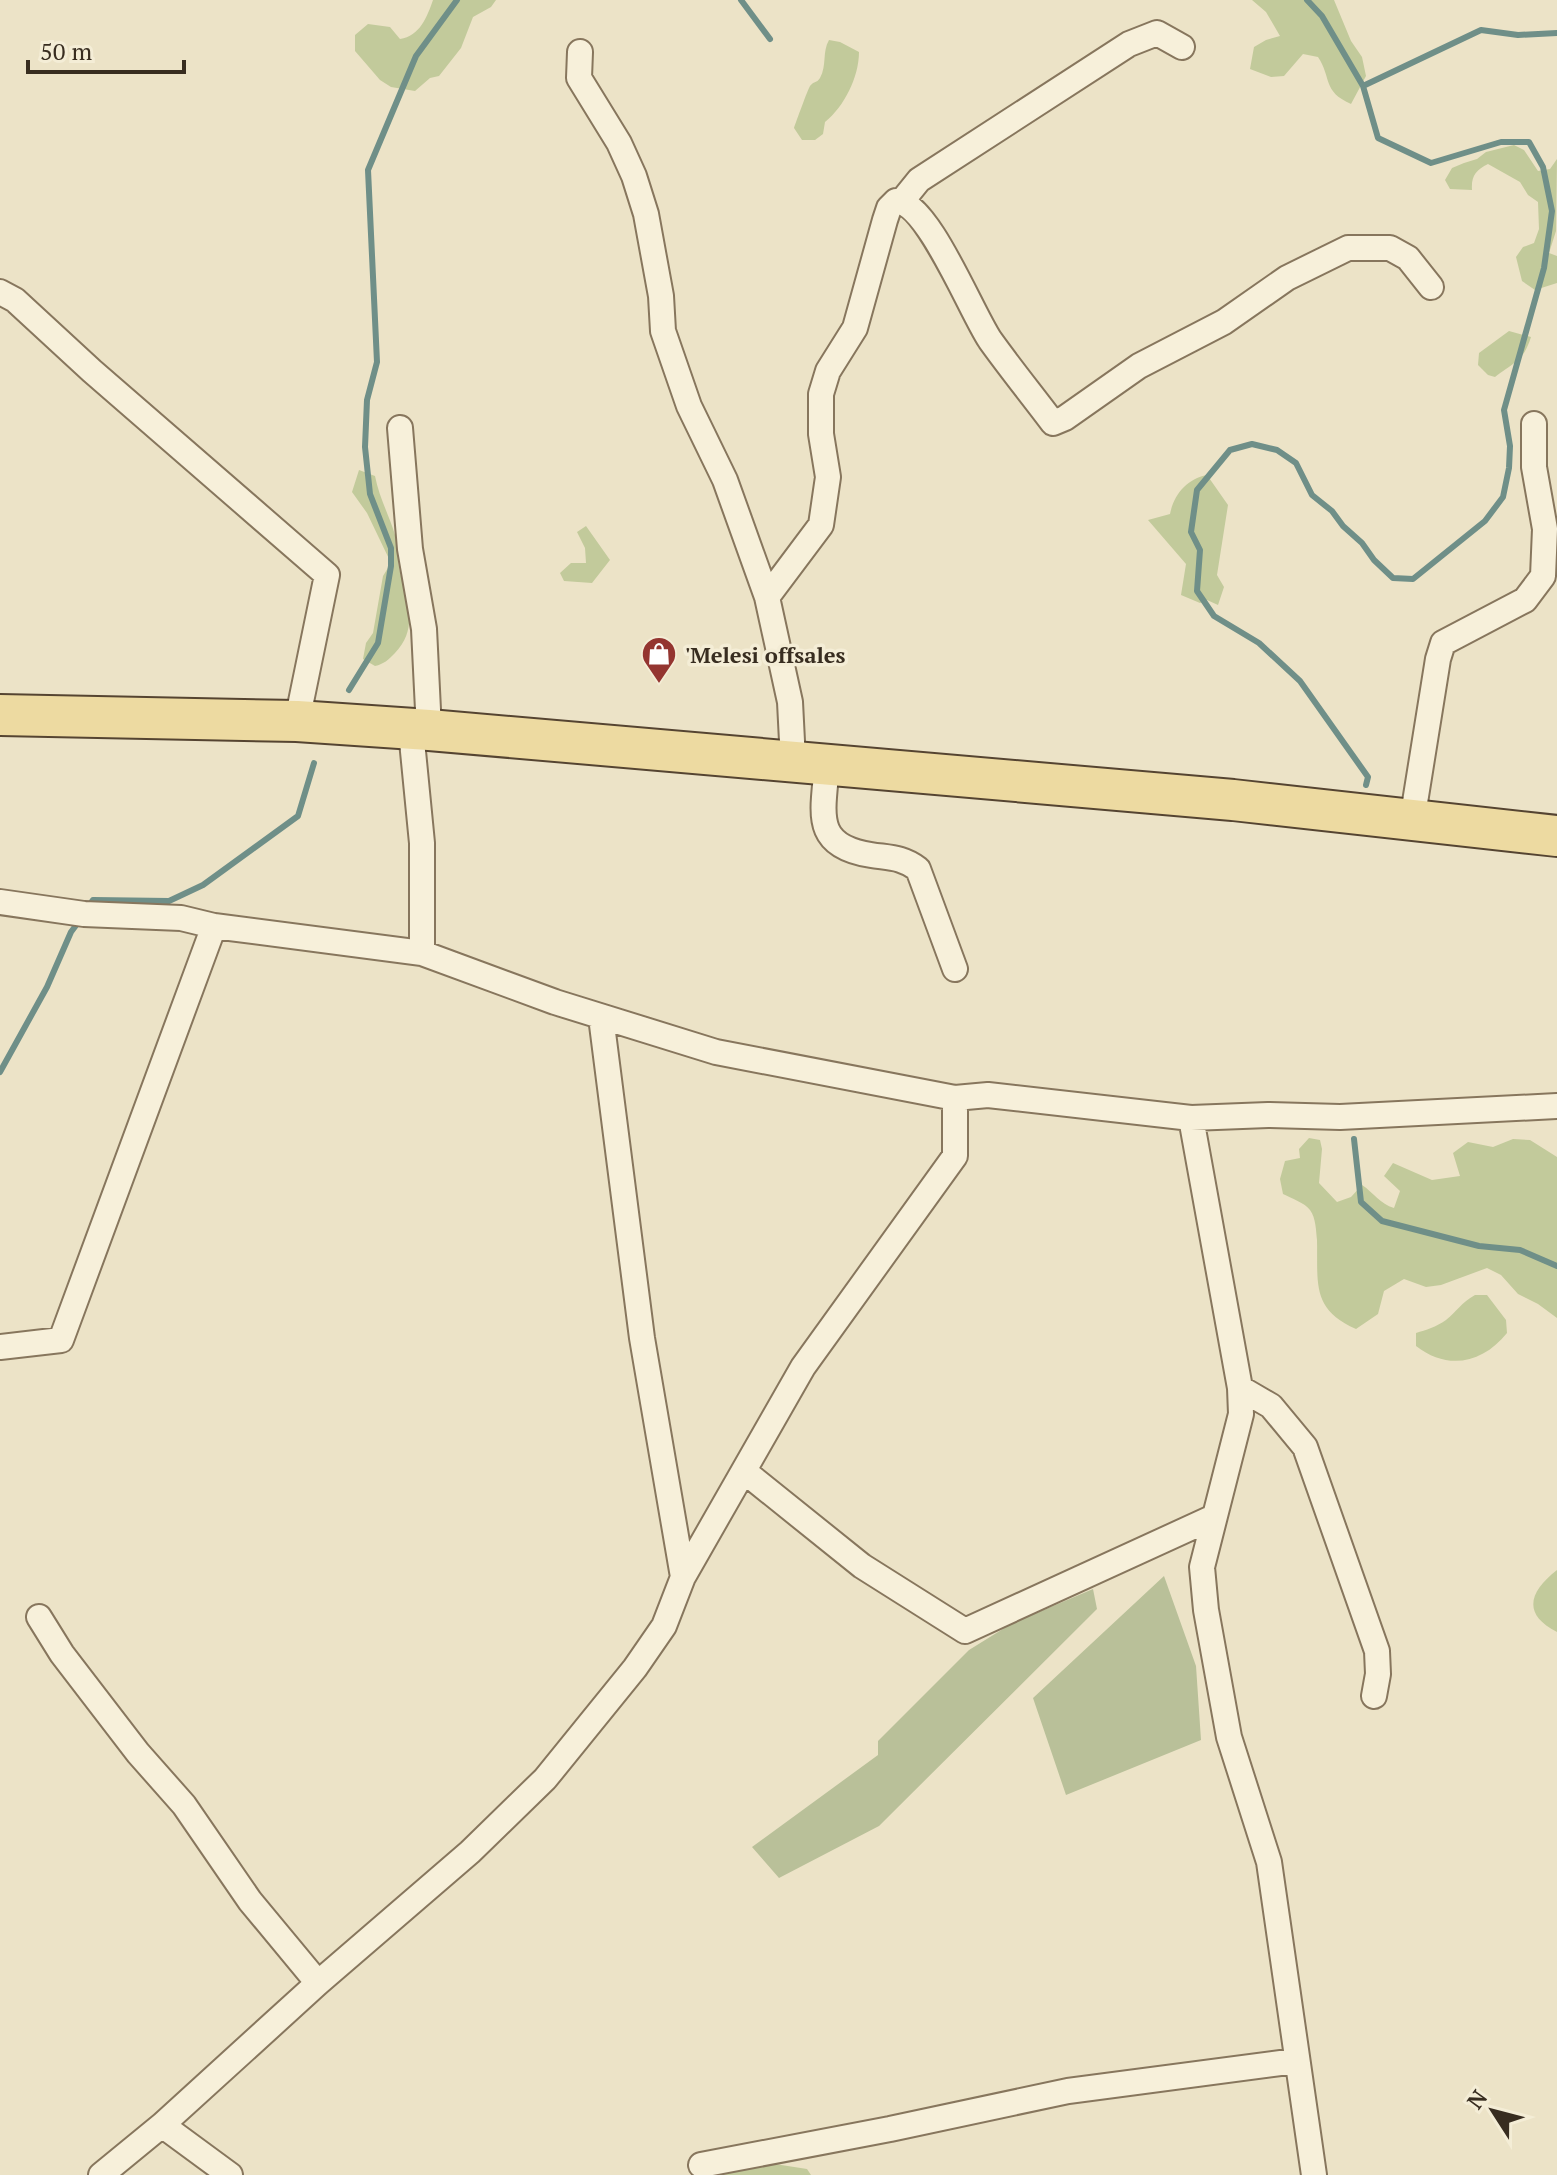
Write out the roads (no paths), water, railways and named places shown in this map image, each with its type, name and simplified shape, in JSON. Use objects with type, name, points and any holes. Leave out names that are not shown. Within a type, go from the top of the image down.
[{"type":"main road","points":[[0,715],[297,721],[420,730],[1233,800],[1557,836]]},
{"type":"street","points":[[902,201],[919,180],[1129,44],[1157,33],[1182,47]]},
{"type":"street","points":[[580,52],[579,78],[619,143],[634,176],[646,214],[661,296],[663,331],[689,406],[725,480],[767,597],[790,702],[810,763],[825,826],[831,840],[842,847],[905,860],[918,869],[955,969]]},
{"type":"street","points":[[767,597],[821,525],[828,477],[821,434],[821,394],[828,371],[855,328],[889,208],[896,201],[902,201],[917,212],[936,239],[989,338],[1053,423],[1065,418],[1139,366],[1224,322],[1287,278],[1348,248],[1390,248],[1408,258],[1431,287]]},
{"type":"street","points":[[0,292],[15,300],[327,575],[297,721]]},
{"type":"street","points":[[1412,821],[1443,643],[1525,600],[1543,576],[1545,529],[1534,467],[1534,424]]},
{"type":"street","points":[[400,428],[410,549],[424,629],[420,730],[422,953]]},
{"type":"street","points":[[0,902],[84,914],[181,918],[214,926],[422,953],[472,974],[716,1052],[955,1098],[988,1095],[1191,1118],[1268,1115],[1340,1117],[1557,1106]]},
{"type":"street","points":[[0,1347],[61,1340],[214,926]]},
{"type":"street","points":[[601,1017],[642,1338],[683,1577]]},
{"type":"street","points":[[101,2175],[162,2125],[318,1983],[470,1852],[545,1779],[635,1668],[664,1626],[683,1577],[803,1367],[955,1156],[955,1098]]},
{"type":"street","points":[[1191,1118],[1240,1388],[1241,1414],[1202,1567],[1206,1610],[1229,1737],[1269,1862],[1314,2175]]},
{"type":"street","points":[[1240,1388],[1271,1406],[1305,1447],[1377,1651],[1378,1674],[1374,1696]]},
{"type":"street","points":[[745,1472],[862,1566],[965,1631],[1214,1517]]},
{"type":"street","points":[[39,1617],[62,1654],[138,1753],[184,1805],[250,1901],[318,1983]]},
{"type":"street","points":[[701,2165],[1068,2091],[1296,2061]]},
{"type":"street","points":[[162,2125],[230,2175]]},
{"type":"waterway","points":[[349,690],[378,643],[391,566],[391,548],[370,494],[365,447],[367,400],[377,362],[368,170],[416,56],[457,0]]},
{"type":"waterway","points":[[741,0],[770,39]]},
{"type":"waterway","points":[[1307,0],[1322,16],[1363,86],[1378,138],[1431,163],[1501,142],[1529,142],[1543,167],[1552,211],[1544,268],[1504,410],[1510,446],[1503,497],[1485,521],[1413,579],[1393,578],[1374,560],[1332,511],[1312,495],[1296,463],[1277,450],[1252,444],[1230,450],[1197,490],[1191,532],[1200,550],[1197,591],[1214,616],[1259,643],[1300,681],[1368,777],[1366,785]]},
{"type":"waterway","points":[[1363,86],[1481,30],[1518,35],[1557,33]]},
{"type":"waterway","points":[[88,907],[93,900],[169,901],[203,885],[298,816],[314,763]]},
{"type":"waterway","points":[[0,1072],[80,920]]},
{"type":"waterway","points":[[1354,1139],[1361,1202],[1382,1221],[1479,1246],[1520,1250],[1557,1266]]},
{"type":"place","name":"'Melesi offsales","points":[[659,685]]}]
